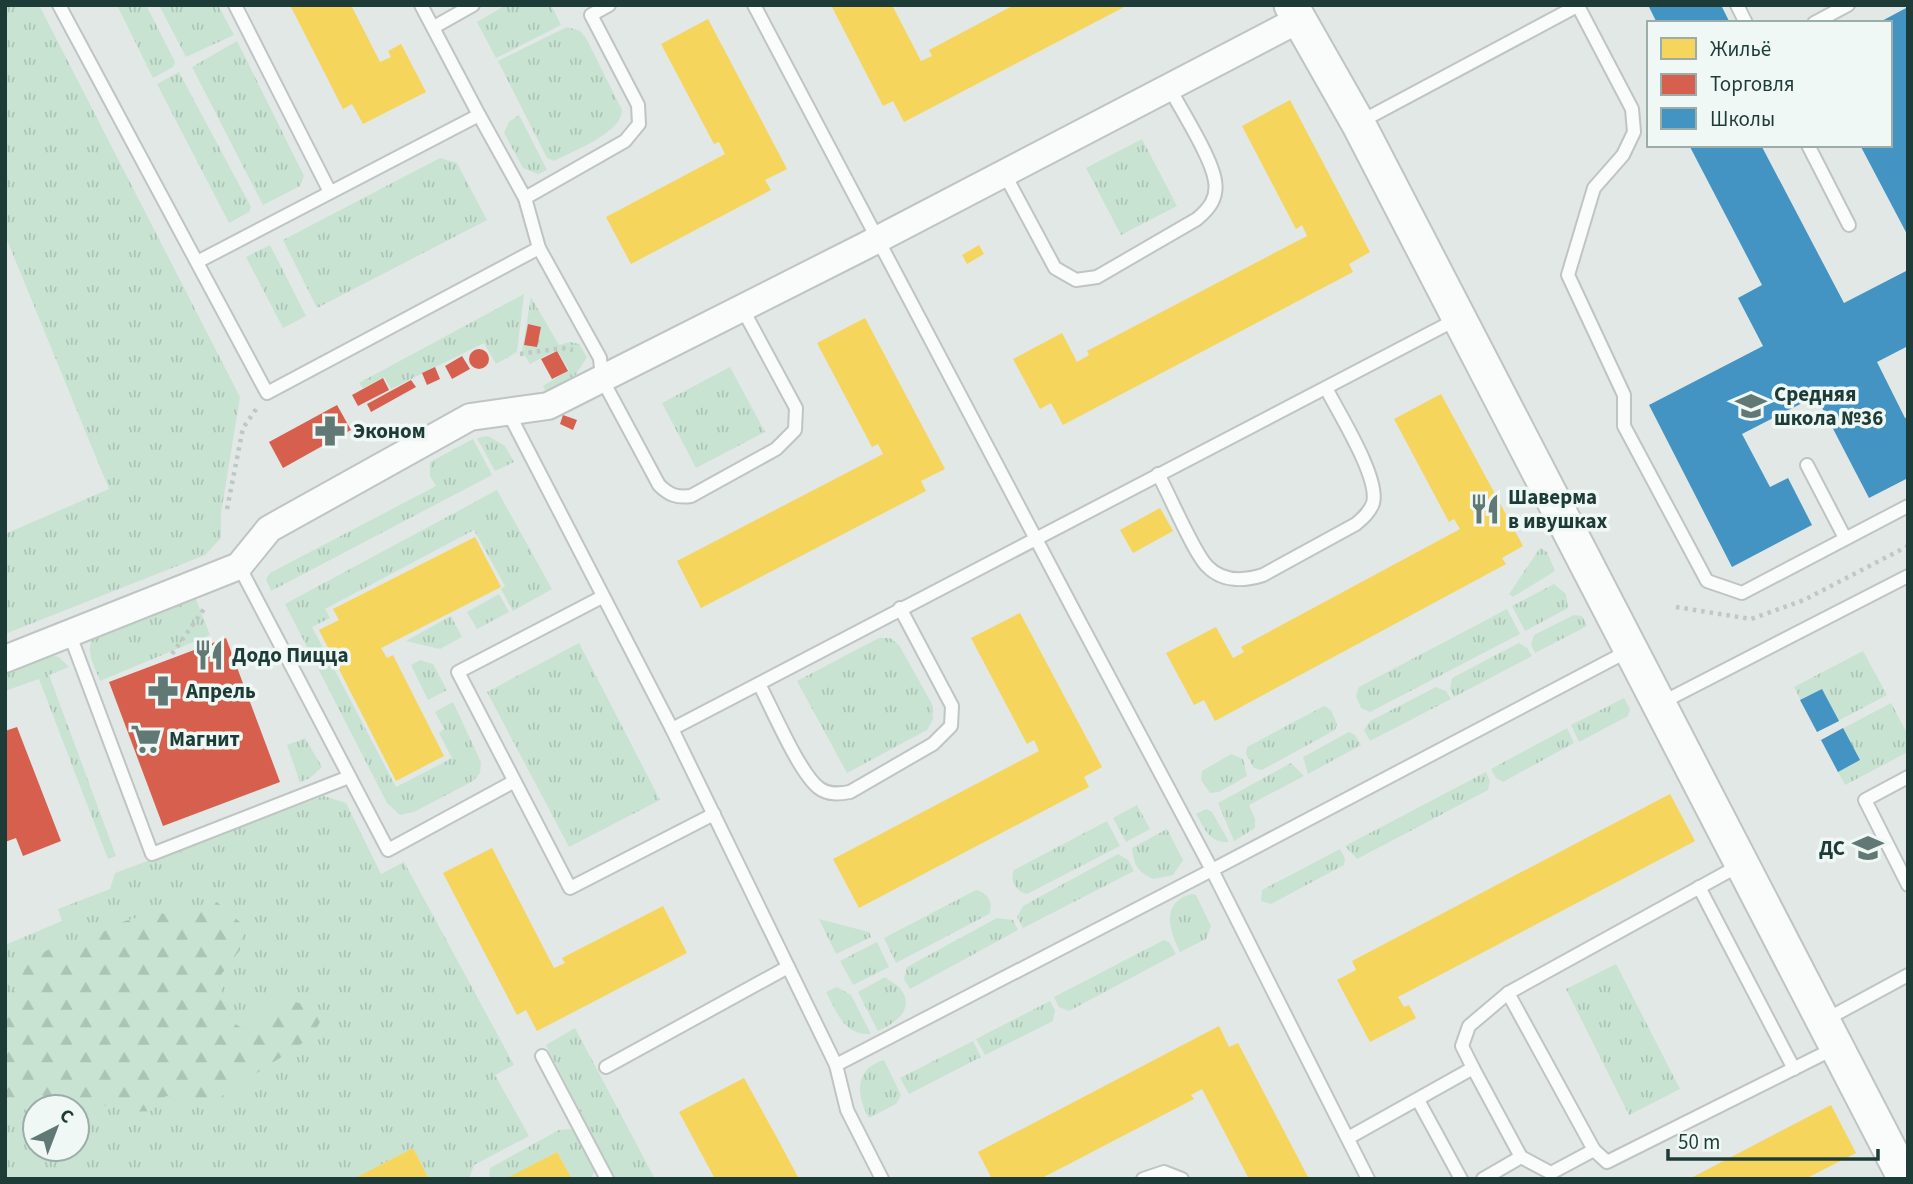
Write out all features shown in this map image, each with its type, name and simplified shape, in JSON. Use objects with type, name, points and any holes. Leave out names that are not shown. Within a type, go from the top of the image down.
[{"type":"street","points":[[5,659],[239,566],[269,530],[470,416],[548,406],[1169,87],[1294,13],[1358,123],[1661,703],[1905,1179]]},
{"type":"lane","points":[[59,5],[199,261],[267,393],[538,248]]},
{"type":"lane","points":[[235,5],[330,192]]},
{"type":"lane","points":[[421,5],[525,198],[538,248],[600,358],[602,379],[659,485],[668,493],[679,497],[691,496],[776,449],[795,430],[796,408],[742,308]]},
{"type":"lane","points":[[434,27],[473,5]]},
{"type":"lane","points":[[525,198],[625,141],[639,124],[638,104],[588,10],[609,5]]},
{"type":"lane","points":[[754,5],[879,238],[1033,538],[1212,870],[1368,1179]]},
{"type":"lane","points":[[1358,123],[1579,5],[1632,109],[1634,132],[1623,155],[1594,188],[1567,275],[1624,396],[1624,426],[1707,581],[1742,593],[1908,506]]},
{"type":"lane","points":[[1737,5],[1745,21]]},
{"type":"lane","points":[[1818,21],[1848,5]]},
{"type":"lane","points":[[1004,173],[1055,268],[1076,280],[1097,277],[1197,219],[1209,209],[1214,197],[1215,181],[1210,165],[1169,87]]},
{"type":"lane","points":[[199,261],[479,115]]},
{"type":"lane","points":[[1809,147],[1849,225]]},
{"type":"lane","points":[[672,729],[1033,538],[1459,318]]},
{"type":"lane","points":[[1158,474],[1206,565],[1233,579],[1247,580],[1263,575],[1356,524],[1367,515],[1373,503],[1370,476],[1326,388]]},
{"type":"lane","points":[[508,412],[714,814],[836,1065],[847,1110],[882,1179]]},
{"type":"lane","points":[[1807,465],[1845,538]]},
{"type":"lane","points":[[239,566],[388,850],[513,782]]},
{"type":"lane","points":[[1661,703],[1908,576]]},
{"type":"lane","points":[[602,597],[458,672],[513,782],[570,888],[714,814]]},
{"type":"lane","points":[[759,684],[807,774],[819,789],[836,795],[850,792],[933,744],[951,726],[952,706],[900,608]]},
{"type":"lane","points":[[69,635],[152,854],[349,777]]},
{"type":"lane","points":[[836,1065],[1632,649]]},
{"type":"lane","points":[[1908,777],[1865,800],[1908,885]]},
{"type":"lane","points":[[1594,1150],[1551,1173],[1521,1157],[1462,1046],[1469,1026],[1508,993],[1743,863]]},
{"type":"lane","points":[[1699,887],[1794,1069]]},
{"type":"lane","points":[[606,1067],[788,967]]},
{"type":"lane","points":[[1508,993],[1594,1150],[1608,1162],[1794,1069],[1831,1034],[1908,975]]},
{"type":"lane","points":[[542,1056],[607,1179]]},
{"type":"lane","points":[[1348,1138],[1473,1068]]},
{"type":"lane","points":[[1418,1100],[1461,1179]]},
{"type":"lane","points":[[1483,1179],[1521,1157]]},
{"type":"lane","points":[[1143,1179],[1164,1172],[1182,1179]]},
{"type":"path","points":[[520,354],[562,348],[581,351]]},
{"type":"path","points":[[227,509],[243,428],[267,393]]},
{"type":"path","points":[[1676,607],[1751,619],[1804,600],[1908,546]]},
{"type":"path","points":[[172,653],[207,606]]},
{"type":"green space","points":[[5,5],[39,5],[240,397],[221,513],[221,538],[205,555],[5,634],[5,534],[109,489],[5,235]]},
{"type":"green space","points":[[117,5],[146,5],[175,62],[173,67],[153,78]]},
{"type":"green space","points":[[159,5],[218,5],[234,35],[186,57]]},
{"type":"green space","points":[[506,5],[551,5],[561,25],[496,58],[477,22]]},
{"type":"green space","points":[[567,27],[580,31],[586,38],[622,110],[620,118],[605,134],[554,161],[547,158],[498,61]]},
{"type":"green space","points":[[237,41],[304,176],[300,186],[263,205],[192,67]]},
{"type":"green space","points":[[179,72],[251,207],[249,212],[229,223],[157,84]]},
{"type":"green space","points":[[519,115],[547,170],[538,174],[523,168],[504,133],[509,122]]},
{"type":"green space","points":[[1142,139],[1177,206],[1121,235],[1086,168]]},
{"type":"green space","points":[[440,158],[457,163],[487,220],[317,308],[283,240]]},
{"type":"green space","points":[[270,245],[306,316],[283,328],[246,257]]},
{"type":"green space","points":[[524,294],[517,352],[496,364],[484,343],[391,389],[384,377],[363,388],[359,383]]},
{"type":"green space","points":[[531,297],[559,345],[570,342],[579,344],[587,357],[573,379],[547,393],[543,386],[569,370],[557,350],[530,364],[522,351]]},
{"type":"green space","points":[[730,367],[765,432],[696,468],[662,403]]},
{"type":"green space","points":[[488,436],[505,446],[514,462],[495,471],[477,438]]},
{"type":"green space","points":[[473,439],[492,475],[271,591],[266,579],[270,573],[436,486],[430,476],[430,462]]},
{"type":"green space","points":[[497,490],[552,589],[513,611],[501,589],[505,586],[474,530],[325,609],[330,618],[312,627],[396,787],[452,758],[439,733],[444,729],[435,712],[453,702],[481,762],[480,773],[473,781],[414,812],[400,815],[387,803],[285,604]]},
{"type":"green space","points":[[1540,548],[1547,552],[1555,571],[1513,597],[1509,594]]},
{"type":"green space","points":[[1554,584],[1566,594],[1568,608],[1525,631],[1512,606]]},
{"type":"green space","points":[[194,594],[210,635],[100,681],[90,651],[96,633]]},
{"type":"green space","points":[[499,594],[509,612],[477,629],[467,612]]},
{"type":"green space","points":[[1507,609],[1520,634],[1370,712],[1361,708],[1356,696],[1359,687]]},
{"type":"green space","points":[[1574,615],[1582,616],[1587,626],[1535,653],[1531,645],[1534,635]]},
{"type":"green space","points":[[451,616],[462,637],[440,649],[406,641]]},
{"type":"green space","points":[[879,638],[890,638],[899,645],[932,704],[933,719],[927,730],[847,773],[797,681]]},
{"type":"green space","points":[[579,643],[660,800],[569,847],[487,692]]},
{"type":"green space","points":[[1519,643],[1527,648],[1532,656],[1454,697],[1450,689],[1452,678]]},
{"type":"green space","points":[[1863,651],[1887,695],[1817,732],[1794,687]]},
{"type":"green space","points":[[49,655],[59,657],[69,667],[49,675],[116,856],[108,859],[39,679],[5,691],[5,669]]},
{"type":"green space","points":[[420,660],[433,664],[447,690],[428,700],[411,665]]},
{"type":"green space","points":[[1436,687],[1446,691],[1451,699],[1370,741],[1364,730],[1370,721]]},
{"type":"green space","points":[[1624,698],[1630,709],[1628,716],[1579,742],[1571,725]]},
{"type":"green space","points":[[1891,703],[1908,735],[1908,752],[1845,785],[1821,740]]},
{"type":"green space","points":[[1324,706],[1331,710],[1337,724],[1335,730],[1262,770],[1254,768],[1246,754],[1247,747]]},
{"type":"green space","points":[[1567,728],[1574,743],[1503,782],[1496,778],[1491,769]]},
{"type":"green space","points":[[1349,732],[1355,735],[1361,745],[1308,774],[1303,757]]},
{"type":"green space","points":[[305,738],[322,767],[310,778],[300,782],[287,745]]},
{"type":"green space","points":[[1231,754],[1243,759],[1247,776],[1219,792],[1210,793],[1201,780],[1202,771]]},
{"type":"green space","points":[[1291,763],[1304,776],[1249,805],[1255,819],[1255,828],[1234,841],[1218,803]]},
{"type":"green space","points":[[1486,772],[1490,781],[1488,790],[1357,859],[1345,846]]},
{"type":"green space","points":[[324,796],[346,803],[381,874],[404,862],[514,1065],[495,1075],[529,1136],[474,1165],[469,1179],[429,1179],[413,1148],[353,1179],[5,1179],[5,945],[62,921],[58,909],[110,889],[115,873]]},
{"type":"green space","points":[[1137,805],[1150,829],[1126,842],[1113,818]]},
{"type":"green space","points":[[1206,809],[1212,812],[1229,842],[1212,838],[1205,830],[1196,814]]},
{"type":"green space","points":[[1107,821],[1120,846],[1027,894],[1014,885],[1014,870]]},
{"type":"green space","points":[[1167,829],[1183,860],[1173,875],[1153,879],[1137,866],[1132,848]]},
{"type":"green space","points":[[1340,849],[1345,858],[1344,865],[1271,904],[1261,901],[1262,890]]},
{"type":"green space","points":[[1118,854],[1128,860],[1134,871],[1023,928],[1017,917],[1023,906]]},
{"type":"green space","points":[[976,890],[988,899],[991,906],[989,914],[896,963],[884,938]]},
{"type":"green space","points":[[1192,894],[1196,895],[1211,926],[1206,939],[1180,952],[1171,926],[1171,910],[1175,903]]},
{"type":"green space","points":[[217,902],[242,924],[240,950],[217,980],[235,1024],[242,1028],[251,1026],[275,1000],[290,1001],[307,1006],[317,1014],[321,1020],[313,1035],[216,1100],[194,1104],[166,1096],[151,1111],[132,1112],[112,1104],[91,1109],[91,1093],[36,1091],[21,1093],[21,1097],[5,1104],[5,1006],[30,960],[51,948],[91,938],[122,922],[149,914],[180,913]]},
{"type":"green space","points":[[997,918],[1013,920],[1018,930],[910,989],[904,979],[907,967]]},
{"type":"green space","points":[[819,919],[869,932],[871,937],[836,954]]},
{"type":"green space","points":[[1164,940],[1169,942],[1176,954],[1069,1011],[1059,1007],[1054,997]]},
{"type":"green space","points":[[877,942],[889,967],[853,985],[840,961]]},
{"type":"green space","points":[[1616,964],[1680,1089],[1629,1115],[1566,989]]},
{"type":"green space","points":[[885,977],[899,987],[906,1002],[902,1014],[878,1031],[858,992]]},
{"type":"green space","points":[[837,987],[851,995],[871,1034],[854,1031],[842,1021],[826,992]]},
{"type":"green space","points":[[1050,1001],[1055,1010],[1053,1021],[985,1055],[976,1039]]},
{"type":"green space","points":[[575,1028],[655,1179],[615,1179],[546,1045]]},
{"type":"green space","points":[[973,1041],[981,1057],[909,1094],[900,1078]]},
{"type":"green space","points":[[884,1060],[901,1095],[896,1104],[869,1118],[862,1101],[860,1084],[867,1069]]},
{"type":"green space","points":[[571,1129],[580,1137],[596,1167],[591,1179],[572,1179],[557,1152],[507,1179],[489,1179],[490,1168],[559,1130]]},
{"type":"building: Жильё","points":[[290,5],[351,5],[380,62],[391,57],[388,51],[401,44],[426,92],[363,124],[352,104],[343,109]]},
{"type":"building: Жильё","points":[[831,5],[892,5],[921,61],[932,56],[929,50],[1014,5],[1128,5],[904,122],[893,101],[883,106]]},
{"type":"building: Жильё","points":[[708,19],[787,169],[765,180],[771,190],[631,264],[606,217],[725,154],[719,142],[714,144],[661,44]]},
{"type":"building: Жильё","points":[[1290,100],[1370,252],[1349,264],[1353,272],[1063,425],[1051,403],[1040,409],[1013,359],[1062,333],[1077,362],[1089,355],[1087,351],[1307,236],[1302,225],[1296,229],[1242,126]]},
{"type":"building: Жильё","points":[[979,245],[984,254],[967,264],[962,255]]},
{"type":"building: Жильё","points":[[865,318],[945,469],[921,481],[926,491],[701,608],[677,561],[883,454],[878,444],[872,447],[817,343]]},
{"type":"building: Жильё","points":[[1441,394],[1523,546],[1502,558],[1506,564],[1215,721],[1204,700],[1194,705],[1166,653],[1216,627],[1233,658],[1244,652],[1241,647],[1460,529],[1454,519],[1449,522],[1394,419]]},
{"type":"building: Жильё","points":[[1160,508],[1173,531],[1133,553],[1120,530]]},
{"type":"building: Жильё","points":[[475,537],[501,587],[381,648],[387,658],[393,655],[444,756],[396,781],[319,630],[339,620],[333,609]]},
{"type":"building: Жильё","points":[[1020,613],[1102,767],[1084,777],[1089,787],[859,908],[833,859],[1039,751],[1034,740],[1027,744],[971,638]]},
{"type":"building: Жильё","points":[[1670,794],[1695,841],[1398,997],[1404,1007],[1409,1005],[1416,1018],[1370,1042],[1337,980],[1356,970],[1352,961]]},
{"type":"building: Жильё","points":[[492,848],[554,968],[565,963],[562,958],[663,906],[687,953],[537,1031],[526,1010],[517,1015],[443,873]]},
{"type":"building: Жильё","points":[[1219,1026],[1229,1047],[1238,1043],[1309,1179],[1249,1179],[1202,1089],[1191,1095],[1194,1099],[1040,1179],[992,1179],[978,1152]]},
{"type":"building: Жильё","points":[[744,1078],[799,1179],[715,1179],[679,1112]]},
{"type":"building: Жильё","points":[[1831,1105],[1856,1153],[1805,1179],[1689,1179]]},
{"type":"building: Жильё","points":[[413,1148],[429,1179],[353,1179]]},
{"type":"building: Жильё","points":[[557,1152],[572,1179],[505,1179]]},
{"type":"building: Торговля","points":[[528,324],[541,327],[537,347],[524,345]]},
{"type":"building: Торговля","points":[[479,349],[486,352],[489,359],[486,366],[479,369],[472,366],[469,359],[472,352]]},
{"type":"building: Торговля","points":[[557,351],[568,371],[552,379],[541,359]]},
{"type":"building: Торговля","points":[[462,356],[470,369],[452,379],[445,366]]},
{"type":"building: Торговля","points":[[435,367],[440,379],[427,385],[422,373]]},
{"type":"building: Торговля","points":[[383,378],[389,390],[358,406],[352,395]]},
{"type":"building: Торговля","points":[[411,380],[416,387],[371,412],[367,404]]},
{"type":"building: Торговля","points":[[337,405],[351,430],[283,468],[269,442]]},
{"type":"building: Торговля","points":[[563,415],[577,420],[573,430],[560,424]]},
{"type":"building: Торговля","points":[[226,638],[280,782],[163,826],[109,682]]},
{"type":"building: Торговля","points":[[17,727],[61,841],[23,856],[16,838],[5,842],[5,731]]},
{"type":"building: Школы","points":[[1648,5],[1721,5],[1729,21],[1656,21]]},
{"type":"building: Школы","points":[[1908,7],[1908,236],[1861,147],[1892,147],[1892,21],[1882,21]]},
{"type":"building: Школы","points":[[1690,147],[1762,147],[1844,303],[1908,270],[1908,346],[1877,362],[1905,418],[1908,417],[1908,478],[1869,498],[1816,396],[1742,434],[1770,487],[1788,478],[1812,525],[1732,567],[1649,405],[1763,346],[1738,298],[1762,285]]},
{"type":"building: Школы","points":[[1822,689],[1839,721],[1817,732],[1800,700]]},
{"type":"building: Школы","points":[[1843,728],[1860,760],[1838,772],[1821,740]]},
{"type":"place","name":"Средняя школа №36","points":[[1751,406]]},
{"type":"place","name":"Эконом","points":[[330,431]]},
{"type":"place","name":"Шаверма в ивушках","points":[[1485,509]]},
{"type":"place","name":"Додо Пицца","points":[[209,655]]},
{"type":"place","name":"Апрель","points":[[163,691]]},
{"type":"place","name":"Магнит","points":[[146,739]]},
{"type":"place","name":"ДС","points":[[1868,848]]}]
